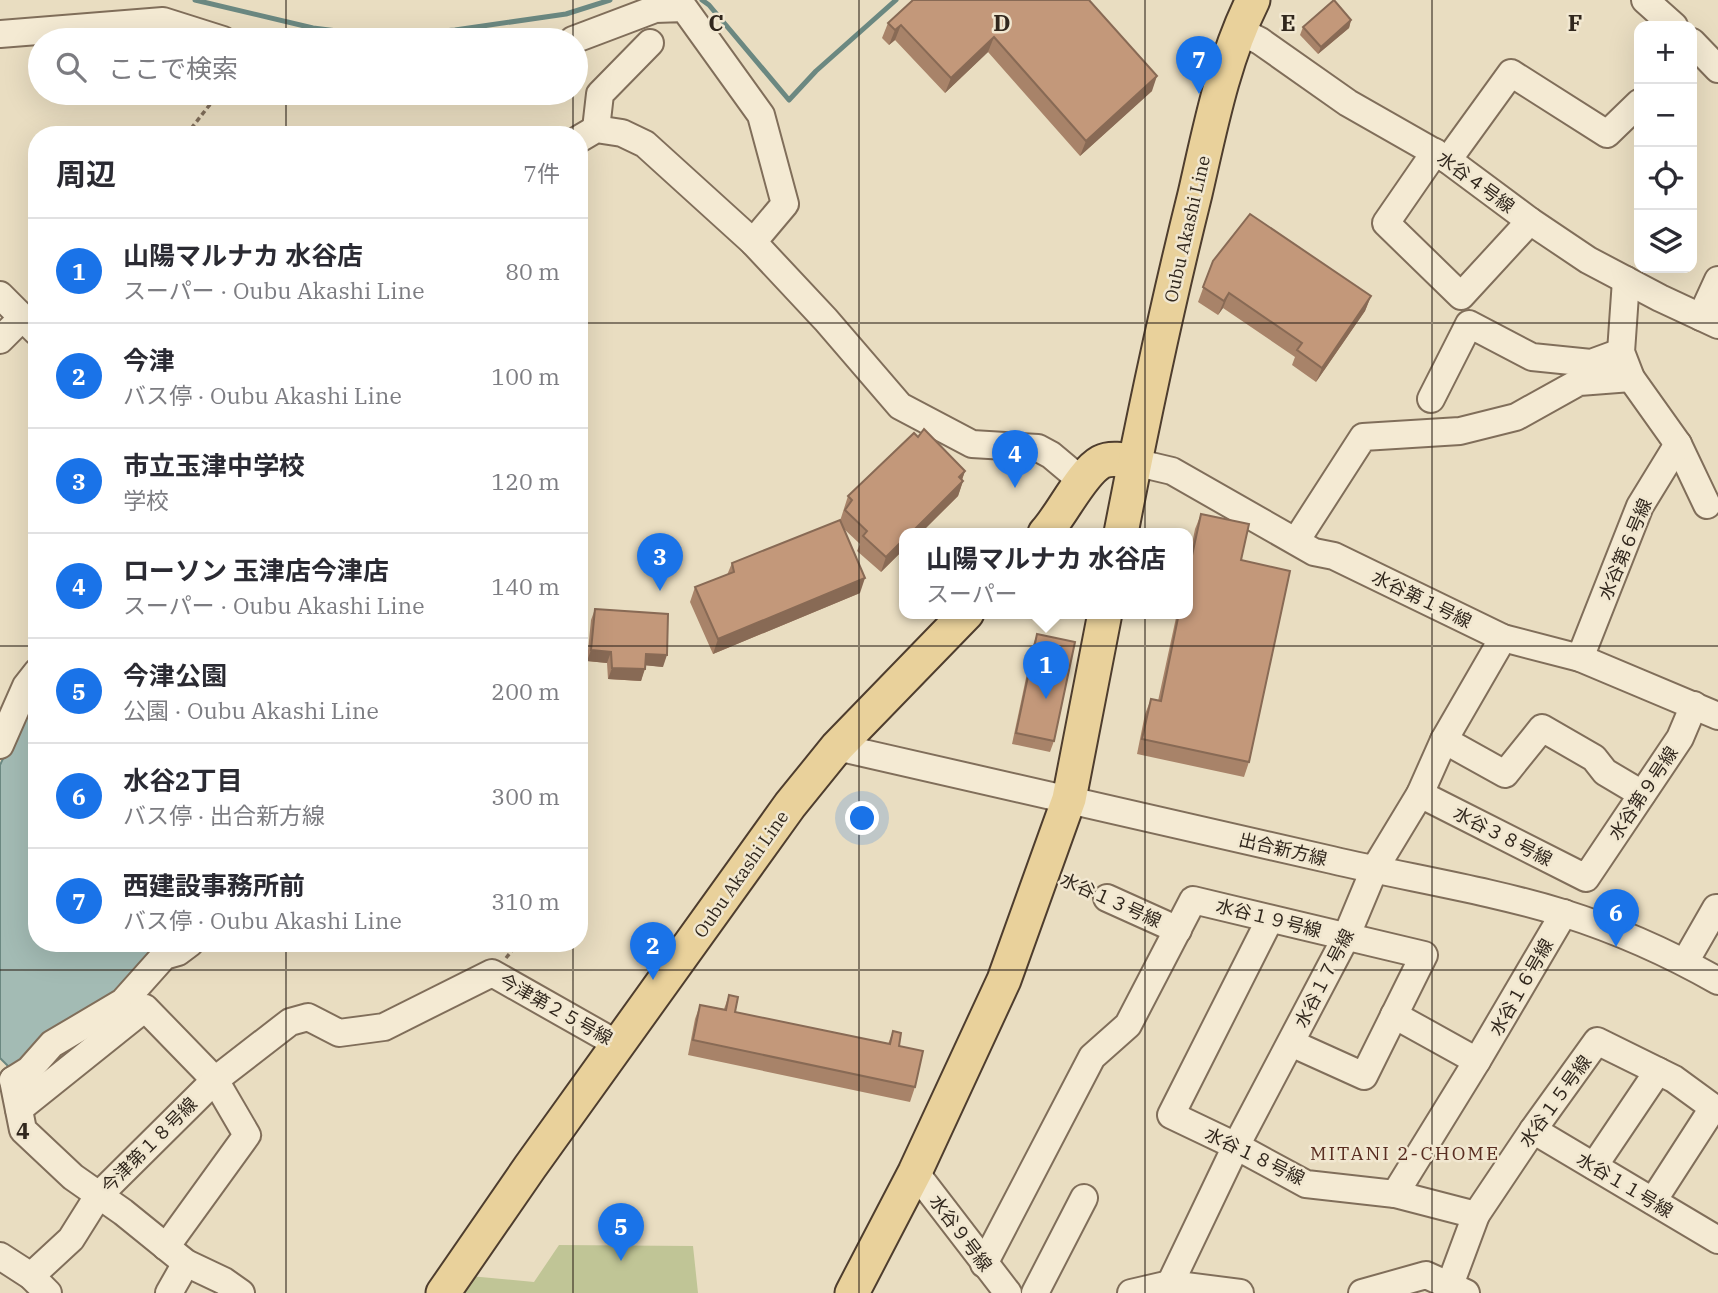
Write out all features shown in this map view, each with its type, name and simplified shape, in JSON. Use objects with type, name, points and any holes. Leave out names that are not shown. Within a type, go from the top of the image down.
[{"type":"main road","name":"Oubu Akashi Line","points":[[1122,528],[1176,272],[1215,108],[1238,30],[1253,0]]},
{"type":"main road","points":[[1049,528],[1082,481],[1100,463],[1115,459],[1134,462]]},
{"type":"main road","name":"Oubu Akashi Line","points":[[443,1293],[530,1167],[790,805],[837,747],[961,619]]},
{"type":"main road","points":[[852,1293],[915,1172],[1004,980],[1069,799],[1104,619]]},
{"type":"street","points":[[1645,0],[1668,21]]},
{"type":"street","points":[[588,34],[655,9],[684,8],[761,115],[785,204],[752,242]]},
{"type":"street","points":[[75,28],[163,21],[185,28]]},
{"type":"street","name":"水谷４号線","points":[[1238,30],[1260,41],[1348,103],[1442,156],[1588,260],[1709,321]]},
{"type":"street","points":[[0,34],[28,32]]},
{"type":"street","points":[[650,43],[600,94],[588,134],[622,133],[645,144],[752,242],[826,320],[900,406],[972,444],[1038,447],[1082,481]]},
{"type":"street","points":[[1697,51],[1718,69]]},
{"type":"street","points":[[1530,221],[1461,296],[1386,223],[1511,73],[1607,134],[1634,108]]},
{"type":"street","points":[[1626,280],[1621,352],[1631,377],[1678,444],[1707,505]]},
{"type":"street","points":[[1709,321],[1718,280]]},
{"type":"street","points":[[0,295],[28,324]]},
{"type":"street","points":[[1432,399],[1469,324],[1532,356],[1591,363],[1621,352]]},
{"type":"street","points":[[0,340],[28,326]]},
{"type":"street","points":[[1296,541],[1363,436],[1460,430],[1516,417],[1579,382],[1631,377]]},
{"type":"street","name":"水谷第６号線","points":[[1580,658],[1640,506],[1678,444]]},
{"type":"street","name":"水谷第１号線","points":[[1134,462],[1172,471],[1314,552],[1334,556],[1503,638],[1580,658],[1706,711]]},
{"type":"street","name":"水谷１７号線","points":[[1170,1284],[1236,1146],[1346,937],[1374,870],[1420,794],[1444,740],[1503,638]]},
{"type":"street","points":[[0,745],[28,684]]},
{"type":"street","name":"水谷第９号線","points":[[1587,878],[1680,738],[1706,711]]},
{"type":"street","points":[[1444,740],[1505,774],[1542,728],[1594,758],[1605,772],[1642,794]]},
{"type":"street","name":"出合新方線","points":[[837,747],[1506,898],[1564,914],[1630,937],[1685,962],[1718,981]]},
{"type":"street","name":"水谷３８号線","points":[[1420,794],[1587,878]]},
{"type":"street","name":"水谷１３号線","points":[[1107,898],[1178,930]]},
{"type":"street","name":"水谷１９号線","points":[[984,1264],[1092,1057],[1128,1025],[1193,900],[1424,955],[1364,1076],[1291,1043]]},
{"type":"street","points":[[1685,962],[1716,908],[1718,909]]},
{"type":"street","name":"水谷１６号線","points":[[1478,1060],[1564,914]]},
{"type":"street","name":"水谷１８号線","points":[[1270,919],[1171,1115],[1306,1184],[1395,1194],[1476,1216]]},
{"type":"street","points":[[19,1109],[134,1005],[164,956],[184,953]]},
{"type":"street","name":"今津第２５号線","points":[[339,1033],[384,1027],[492,973],[619,1045]]},
{"type":"street","points":[[134,1005],[52,1044],[29,1070],[7,1074],[23,1130],[73,1177],[123,1212],[176,1255],[225,1281],[241,1293]]},
{"type":"street","points":[[134,1005],[215,1080],[247,1135],[176,1255],[169,1293]]},
{"type":"street","points":[[1394,1015],[1478,1060],[1395,1194]]},
{"type":"street","name":"今津第１８号線","points":[[39,1284],[98,1196],[215,1080],[289,1022],[308,1017],[339,1033]]},
{"type":"street","name":"水谷１５号線","points":[[1458,1289],[1476,1216],[1597,1041],[1675,1079],[1716,1110]]},
{"type":"street","points":[[1594,1166],[1658,1071]]},
{"type":"street","points":[[1653,1201],[1716,1110]]},
{"type":"street","name":"水谷１１号線","points":[[1533,1130],[1718,1239]]},
{"type":"street","name":"水谷９号線","points":[[915,1172],[1008,1293]]},
{"type":"street","points":[[1035,1293],[1084,1198]]},
{"type":"street","points":[[0,1256],[39,1284]]},
{"type":"street","points":[[1362,1293],[1426,1276],[1458,1289]]},
{"type":"street","points":[[1131,1293],[1170,1284],[1240,1293]]},
{"type":"path","points":[[193,126],[210,105]]},
{"type":"path","name":"水谷１３号線","points":[[1044,869],[1107,898]]},
{"type":"green space","points":[[559,1245],[693,1246],[698,1293],[458,1293],[470,1276],[534,1282]]},
{"type":"water","points":[[28,706],[28,952],[161,952],[116,1003],[12,1070],[0,1058],[0,765]]},
{"type":"building","points":[[913,0],[1089,0],[1157,76],[1086,141],[994,37],[951,78],[901,25],[895,30],[888,23]]},
{"type":"building","points":[[1334,0],[1351,20],[1321,47],[1303,27]]},
{"type":"building","points":[[1250,214],[1371,296],[1322,368],[1297,350],[1302,343],[1229,293],[1224,301],[1203,287],[1213,261]]},
{"type":"building","points":[[924,429],[965,471],[959,477],[963,481],[916,528],[899,528],[899,544],[886,557],[863,536],[867,531],[845,510],[852,500],[848,496],[914,433],[918,437]]},
{"type":"building","points":[[1201,514],[1249,524],[1241,560],[1290,571],[1249,762],[1142,739],[1151,699],[1161,701],[1178,619],[1193,619],[1193,551]]},
{"type":"building","points":[[840,520],[865,578],[718,639],[695,587],[734,572],[732,563]]},
{"type":"building","points":[[595,609],[668,614],[667,655],[646,654],[645,669],[612,668],[611,652],[591,650]]},
{"type":"building","points":[[1037,634],[1075,642],[1054,741],[1016,733]]},
{"type":"building","points":[[729,995],[738,997],[735,1012],[890,1044],[893,1031],[901,1033],[899,1046],[923,1051],[915,1087],[693,1040],[700,1005],[726,1010]]},
{"type":"waterway","points":[[195,0],[313,28]]},
{"type":"waterway","points":[[469,28],[566,14],[610,0]]},
{"type":"waterway","points":[[702,0],[789,100],[816,71],[896,0]]},
{"type":"place","name":"西建設事務所前","points":[[1199,94]]},
{"type":"place","name":"ローソン 玉津店今津店","points":[[1015,488]]},
{"type":"place","name":"市立玉津中学校","points":[[660,591]]},
{"type":"place","name":"山陽マルナカ 水谷店","points":[[1046,699]]},
{"type":"place","name":"水谷2丁目","points":[[1616,947]]},
{"type":"place","name":"今津","points":[[653,980]]},
{"type":"place","name":"今津公園","points":[[621,1261]]},
{"type":"district","name":"MITANI 2-CHOME","points":[[1405,1153]]}]
